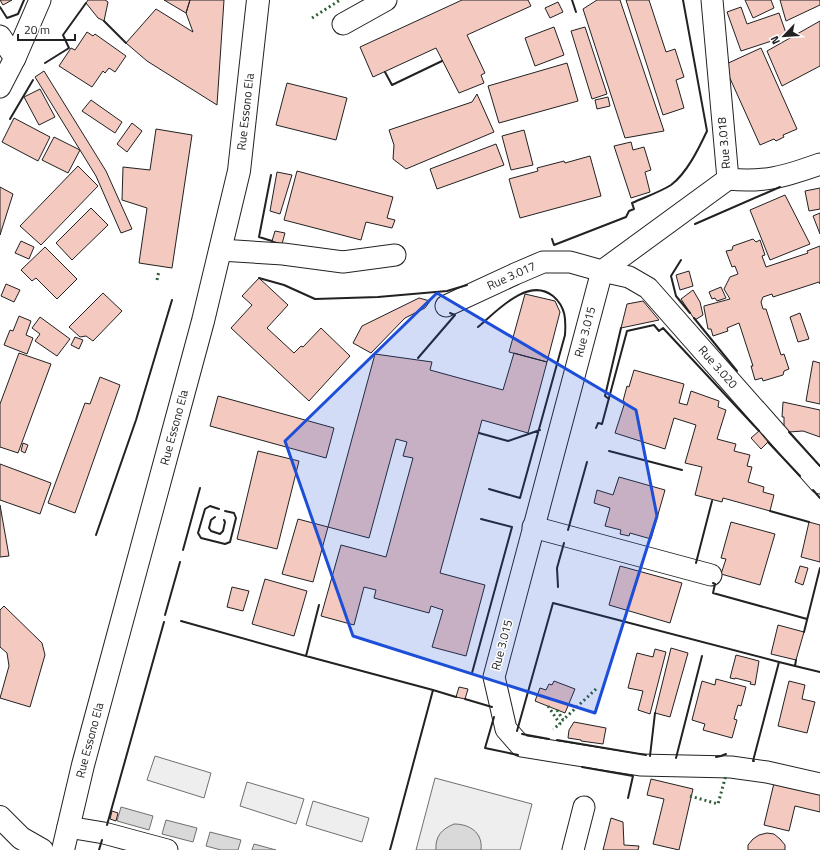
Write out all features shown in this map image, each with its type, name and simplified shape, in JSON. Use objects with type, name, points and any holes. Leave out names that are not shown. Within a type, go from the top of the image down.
[{"type":"main road","name":"Rue Essono Ela","points":[[63,850],[87,750],[201,329],[239,171],[258,0]]},
{"type":"main road","points":[[0,817],[21,838],[42,850]]},
{"type":"street","points":[[0,87],[15,58],[40,0]]},
{"type":"street","points":[[343,24],[386,0]]},
{"type":"street","name":"Rue 3.018","points":[[602,271],[728,179],[712,0]]},
{"type":"street","points":[[0,36],[15,58]]},
{"type":"street","points":[[728,179],[748,181],[770,179],[798,172],[820,164]]},
{"type":"street","points":[[220,250],[282,254],[343,262],[395,255]]},
{"type":"street","name":"Rue 3.017","points":[[446,306],[543,262],[570,262],[602,271]]},
{"type":"street","name":"Rue 3.020","points":[[602,271],[629,277],[648,288],[820,483]]},
{"type":"street","name":"Rue 3.015","points":[[602,271],[494,678],[506,729],[521,746],[640,765],[731,767],[767,772],[820,784]]},
{"type":"street","points":[[533,527],[711,575]]},
{"type":"street","points":[[573,850],[584,807]]},
{"type":"street","points":[[68,827],[104,833],[167,850]]},
{"type":"highlighted area","points":[[437,293],[636,410],[657,516],[595,713],[353,636],[285,441]]},
{"type":"shaded area","points":[[155,756],[211,773],[204,798],[147,780]]},
{"type":"shaded area","points":[[435,778],[532,804],[520,850],[416,850]]},
{"type":"shaded area","points":[[247,782],[304,799],[296,824],[240,806]]},
{"type":"shaded area","points":[[313,801],[369,818],[362,842],[306,825]]},
{"type":"shaded area","points":[[121,807],[153,816],[149,830],[117,821]]},
{"type":"shaded area","points":[[166,820],[197,828],[193,842],[162,834]]},
{"type":"shaded area","points":[[454,824],[470,827],[474,830],[480,838],[481,850],[436,850],[438,837],[440,834],[446,828]]},
{"type":"shaded area","points":[[210,832],[241,840],[238,850],[221,850],[206,846]]},
{"type":"shaded area","points":[[254,844],[276,850],[252,850]]},
{"type":"building","points":[[0,0],[12,0],[3,5]]},
{"type":"building","points":[[88,0],[105,0],[108,2],[104,21],[98,18],[86,3]]},
{"type":"building","points":[[164,0],[190,0],[186,13]]},
{"type":"building","points":[[190,0],[224,0],[217,105],[147,61],[126,43],[156,9],[193,32],[186,13]]},
{"type":"building","points":[[462,0],[528,0],[531,6],[467,35],[485,73],[481,75],[484,83],[459,93],[436,48],[373,77],[360,47]]},
{"type":"building","points":[[597,0],[620,0],[664,131],[625,138],[583,9]]},
{"type":"building","points":[[626,0],[649,0],[666,52],[675,49],[684,77],[676,80],[684,108],[663,115]]},
{"type":"building","points":[[745,0],[771,0],[774,8],[753,18]]},
{"type":"building","points":[[780,0],[820,0],[820,5],[786,21]]},
{"type":"building","points":[[558,2],[563,12],[550,18],[545,8]]},
{"type":"building","points":[[741,7],[747,24],[779,13],[787,36],[741,51],[727,12]]},
{"type":"building","points":[[820,21],[820,66],[782,86],[767,51]]},
{"type":"building","points":[[554,27],[564,55],[535,66],[525,38]]},
{"type":"building","points":[[585,27],[607,94],[592,99],[571,31]]},
{"type":"building","points":[[87,32],[93,36],[95,34],[126,56],[115,72],[109,68],[105,73],[103,71],[92,87],[59,66],[71,48],[75,50]]},
{"type":"building","points":[[761,48],[797,129],[783,135],[784,137],[776,141],[774,139],[760,145],[724,65]]},
{"type":"building","points":[[567,63],[578,101],[499,123],[488,86]]},
{"type":"building","points":[[44,71],[106,171],[132,229],[121,233],[96,176],[35,77]]},
{"type":"building","points":[[287,83],[347,98],[336,140],[276,125]]},
{"type":"building","points":[[40,89],[55,117],[39,125],[24,97]]},
{"type":"building","points":[[477,94],[494,132],[406,169],[393,159],[394,145],[389,130],[472,102]]},
{"type":"building","points":[[608,97],[610,106],[597,109],[595,100]]},
{"type":"building","points":[[91,100],[122,122],[115,133],[82,111]]},
{"type":"building","points":[[14,118],[50,137],[38,161],[2,142]]},
{"type":"building","points":[[132,123],[142,131],[127,152],[117,144]]},
{"type":"building","points":[[156,129],[192,135],[172,268],[139,263],[147,208],[122,200],[123,167],[150,170]]},
{"type":"building","points":[[524,130],[533,165],[511,170],[502,136]]},
{"type":"building","points":[[54,137],[80,150],[68,173],[42,160]]},
{"type":"building","points":[[631,142],[633,150],[644,147],[651,170],[645,172],[650,192],[631,198],[614,146]]},
{"type":"building","points":[[496,144],[504,165],[437,189],[430,169]]},
{"type":"building","points":[[590,156],[601,196],[520,218],[509,179],[538,171],[537,168],[564,161],[565,163]]},
{"type":"building","points":[[78,166],[98,186],[41,245],[20,226]]},
{"type":"building","points":[[297,171],[393,197],[387,218],[395,220],[392,228],[366,222],[361,240],[284,220]]},
{"type":"building","points":[[277,172],[292,175],[280,214],[270,211]]},
{"type":"building","points":[[0,187],[13,194],[0,235]]},
{"type":"building","points":[[820,188],[820,209],[809,211],[805,191]]},
{"type":"building","points":[[785,195],[810,244],[770,260],[750,210]]},
{"type":"building","points":[[91,208],[108,225],[72,260],[56,243]]},
{"type":"building","points":[[820,213],[820,234],[813,216]]},
{"type":"building","points":[[275,231],[285,233],[282,244],[272,241]]},
{"type":"building","points":[[753,239],[756,242],[760,240],[765,255],[762,256],[766,267],[808,253],[807,251],[820,246],[820,284],[819,282],[773,297],[772,294],[763,297],[761,302],[763,309],[766,309],[781,355],[784,354],[789,369],[784,371],[783,375],[763,381],[762,378],[755,380],[751,366],[753,366],[739,323],[727,328],[728,331],[713,336],[711,329],[708,329],[704,308],[704,306],[730,299],[724,289],[730,277],[738,274],[735,266],[732,267],[726,251],[732,250],[733,246]]},
{"type":"building","points":[[21,241],[34,247],[29,259],[15,253]]},
{"type":"building","points":[[45,247],[77,279],[57,299],[36,278],[32,281],[21,270]]},
{"type":"building","points":[[689,271],[693,286],[680,290],[676,275]]},
{"type":"building","points":[[259,278],[288,305],[267,328],[294,353],[301,346],[303,347],[321,328],[350,356],[309,401],[231,328],[252,305],[242,296]]},
{"type":"building","points":[[6,284],[20,290],[14,302],[1,296]]},
{"type":"building","points":[[721,287],[726,298],[717,301],[715,298],[712,299],[709,292]]},
{"type":"building","points":[[693,290],[700,302],[703,315],[695,320],[681,299]]},
{"type":"building","points":[[103,293],[122,311],[93,341],[86,336],[80,337],[69,327]]},
{"type":"building","points":[[525,294],[555,301],[560,312],[547,362],[509,352]]},
{"type":"building","points":[[419,298],[430,301],[425,308],[405,318],[371,353],[353,343],[362,326]]},
{"type":"building","points":[[643,301],[659,320],[621,328],[627,304]]},
{"type":"building","points":[[800,313],[809,339],[798,342],[790,317]]},
{"type":"building","points":[[19,316],[31,321],[26,335],[33,338],[27,354],[4,345],[10,330],[13,331]]},
{"type":"building","points":[[40,317],[70,339],[57,356],[35,341],[40,334],[32,328]]},
{"type":"building","points":[[75,337],[83,340],[79,349],[71,345]]},
{"type":"building","points":[[19,353],[51,364],[18,453],[0,447],[0,404]]},
{"type":"building","points":[[514,353],[547,362],[528,433],[482,420],[440,573],[485,585],[466,656],[432,647],[443,610],[431,606],[429,613],[374,598],[376,590],[364,587],[354,625],[321,616],[341,545],[386,557],[413,458],[403,456],[407,442],[396,439],[369,538],[328,527],[375,354],[432,362],[430,370],[503,390]]},
{"type":"building","points":[[813,361],[820,363],[820,404],[806,401]]},
{"type":"building","points":[[634,370],[684,384],[679,403],[687,405],[691,391],[719,401],[718,407],[726,410],[717,439],[736,444],[734,451],[750,455],[747,466],[752,467],[748,482],[764,487],[763,492],[774,495],[770,511],[723,498],[722,502],[695,495],[702,467],[685,463],[696,425],[674,418],[665,449],[615,433],[625,402],[623,401],[627,386],[629,387]]},
{"type":"building","points":[[100,377],[120,385],[75,513],[48,503],[85,403],[90,404]]},
{"type":"building","points":[[218,396],[334,428],[326,458],[210,426]]},
{"type":"building","points":[[783,402],[820,410],[820,437],[803,431],[789,432],[784,427],[784,417],[782,417]]},
{"type":"building","points":[[759,431],[768,442],[761,449],[751,438]]},
{"type":"building","points":[[23,443],[28,445],[25,453],[21,451]]},
{"type":"building","points":[[258,451],[299,461],[277,549],[237,539]]},
{"type":"building","points":[[0,464],[51,483],[40,514],[0,500]]},
{"type":"building","points":[[619,477],[665,490],[651,539],[630,533],[629,536],[620,534],[621,530],[605,526],[610,508],[594,503],[597,490],[613,495]]},
{"type":"building","points":[[0,505],[9,556],[0,557]]},
{"type":"building","points":[[298,519],[328,527],[313,582],[282,574]]},
{"type":"building","points":[[731,522],[775,534],[760,585],[721,574],[726,559],[721,558]]},
{"type":"building","points":[[809,522],[820,525],[820,562],[801,557]]},
{"type":"building","points":[[620,566],[682,583],[670,623],[609,605]]},
{"type":"building","points":[[800,566],[808,568],[803,585],[795,582]]},
{"type":"building","points":[[265,579],[307,591],[294,636],[252,624]]},
{"type":"building","points":[[232,587],[249,591],[243,611],[227,607]]},
{"type":"building","points":[[4,606],[42,643],[45,655],[30,707],[0,698],[9,666],[7,653],[0,647],[0,610]]},
{"type":"building","points":[[778,625],[804,632],[796,660],[771,654]]},
{"type":"building","points":[[671,648],[688,653],[670,717],[655,713]]},
{"type":"building","points":[[655,649],[666,652],[650,714],[638,710],[643,691],[628,688],[637,653],[653,657]]},
{"type":"building","points":[[736,655],[759,661],[755,685],[750,684],[751,682],[730,678]]},
{"type":"building","points":[[716,679],[746,687],[741,706],[738,705],[734,719],[737,720],[732,738],[703,730],[705,724],[692,720],[702,681],[715,685]]},
{"type":"building","points":[[554,681],[575,689],[565,713],[535,701],[540,688],[546,690],[549,684],[552,685]]},
{"type":"building","points":[[789,681],[805,685],[802,699],[815,702],[807,733],[778,726]]},
{"type":"building","points":[[459,687],[468,689],[465,699],[456,697]]},
{"type":"building","points":[[574,722],[606,728],[603,744],[568,738],[569,730]]},
{"type":"building","points":[[651,779],[693,789],[679,850],[653,844],[664,799],[647,795]]},
{"type":"building","points":[[775,779],[820,790],[820,812],[795,806],[789,831],[764,825]]},
{"type":"building","points":[[112,811],[118,813],[116,821],[110,819]]},
{"type":"building","points":[[611,818],[623,822],[624,845],[639,846],[638,850],[603,850]]},
{"type":"building","points":[[767,833],[774,834],[780,839],[785,845],[785,850],[748,850],[748,845],[753,839],[759,835]]},
{"type":"hedge","points":[[312,18],[340,0]]},
{"type":"hedge","points":[[157,280],[159,271]]},
{"type":"hedge","points":[[557,710],[563,720],[596,689]]},
{"type":"hedge","points":[[548,706],[560,724],[553,729]]},
{"type":"hedge","points":[[690,796],[718,804],[726,775]]},
{"type":"wall","points":[[0,7],[7,18],[18,14],[24,0]]},
{"type":"wall","points":[[572,0],[576,12]]},
{"type":"wall","points":[[552,239],[554,245],[626,217],[629,211],[634,209],[632,203],[662,190],[677,180],[696,152],[707,131],[683,0]]},
{"type":"wall","points":[[45,63],[69,48],[63,35],[86,3]]},
{"type":"wall","points":[[104,21],[126,43]]},
{"type":"wall","points":[[385,72],[392,85],[442,61]]},
{"type":"wall","points":[[10,119],[33,80]]},
{"type":"wall","points":[[271,175],[259,237],[272,241]]},
{"type":"wall","points":[[695,224],[780,187]]},
{"type":"wall","points":[[681,260],[671,276],[676,296],[690,313]]},
{"type":"wall","points":[[259,278],[284,285],[315,299],[378,297],[447,291],[467,285]]},
{"type":"wall","points":[[478,327],[513,298],[533,290],[543,291],[553,296],[563,309],[565,319],[565,335],[520,498],[489,489]]},
{"type":"wall","points":[[96,535],[136,420],[172,300]]},
{"type":"wall","points":[[418,358],[455,315],[450,313]]},
{"type":"wall","points":[[694,318],[737,371]]},
{"type":"wall","points":[[596,428],[598,423],[602,424],[627,331],[654,325],[659,331],[663,328],[759,431]]},
{"type":"wall","points":[[609,399],[605,396],[621,328]]},
{"type":"wall","points":[[479,433],[508,441],[540,430]]},
{"type":"wall","points":[[789,432],[820,466]]},
{"type":"wall","points":[[768,442],[800,476]]},
{"type":"wall","points":[[609,451],[682,470]]},
{"type":"wall","points":[[568,530],[587,462]]},
{"type":"wall","points":[[183,550],[200,488]]},
{"type":"wall","points":[[813,490],[820,498]]},
{"type":"wall","points":[[696,563],[712,501]]},
{"type":"wall","points":[[219,509],[210,506],[205,509],[198,533],[201,538],[225,544],[230,542],[236,518],[234,513],[225,511]]},
{"type":"wall","points":[[770,511],[809,522]]},
{"type":"wall","points":[[215,517],[211,520],[209,528],[211,531],[220,534],[223,531],[224,520]]},
{"type":"wall","points":[[472,673],[512,527],[481,519]]},
{"type":"wall","points":[[558,587],[557,568],[564,543]]},
{"type":"wall","points":[[165,615],[180,562]]},
{"type":"wall","points":[[804,632],[820,568]]},
{"type":"wall","points":[[713,583],[715,584],[713,593],[807,619]]},
{"type":"wall","points":[[517,731],[553,603],[779,662]]},
{"type":"wall","points":[[181,621],[306,656],[319,605]]},
{"type":"wall","points":[[107,825],[164,622]]},
{"type":"wall","points":[[306,656],[433,690]]},
{"type":"wall","points":[[676,758],[702,656]]},
{"type":"wall","points":[[754,761],[779,662],[795,666],[796,660]]},
{"type":"wall","points":[[795,666],[820,672]]},
{"type":"wall","points":[[390,850],[433,690],[456,697]]},
{"type":"wall","points":[[465,699],[492,707]]},
{"type":"wall","points":[[650,756],[655,713]]},
{"type":"wall","points":[[494,717],[485,748],[518,755]]},
{"type":"wall","points":[[522,734],[549,739]]},
{"type":"wall","points":[[557,740],[646,755]]},
{"type":"wall","points":[[716,757],[726,754]]},
{"type":"wall","points":[[582,767],[633,776],[628,798]]},
{"type":"wall","points":[[99,850],[102,840]]}]
